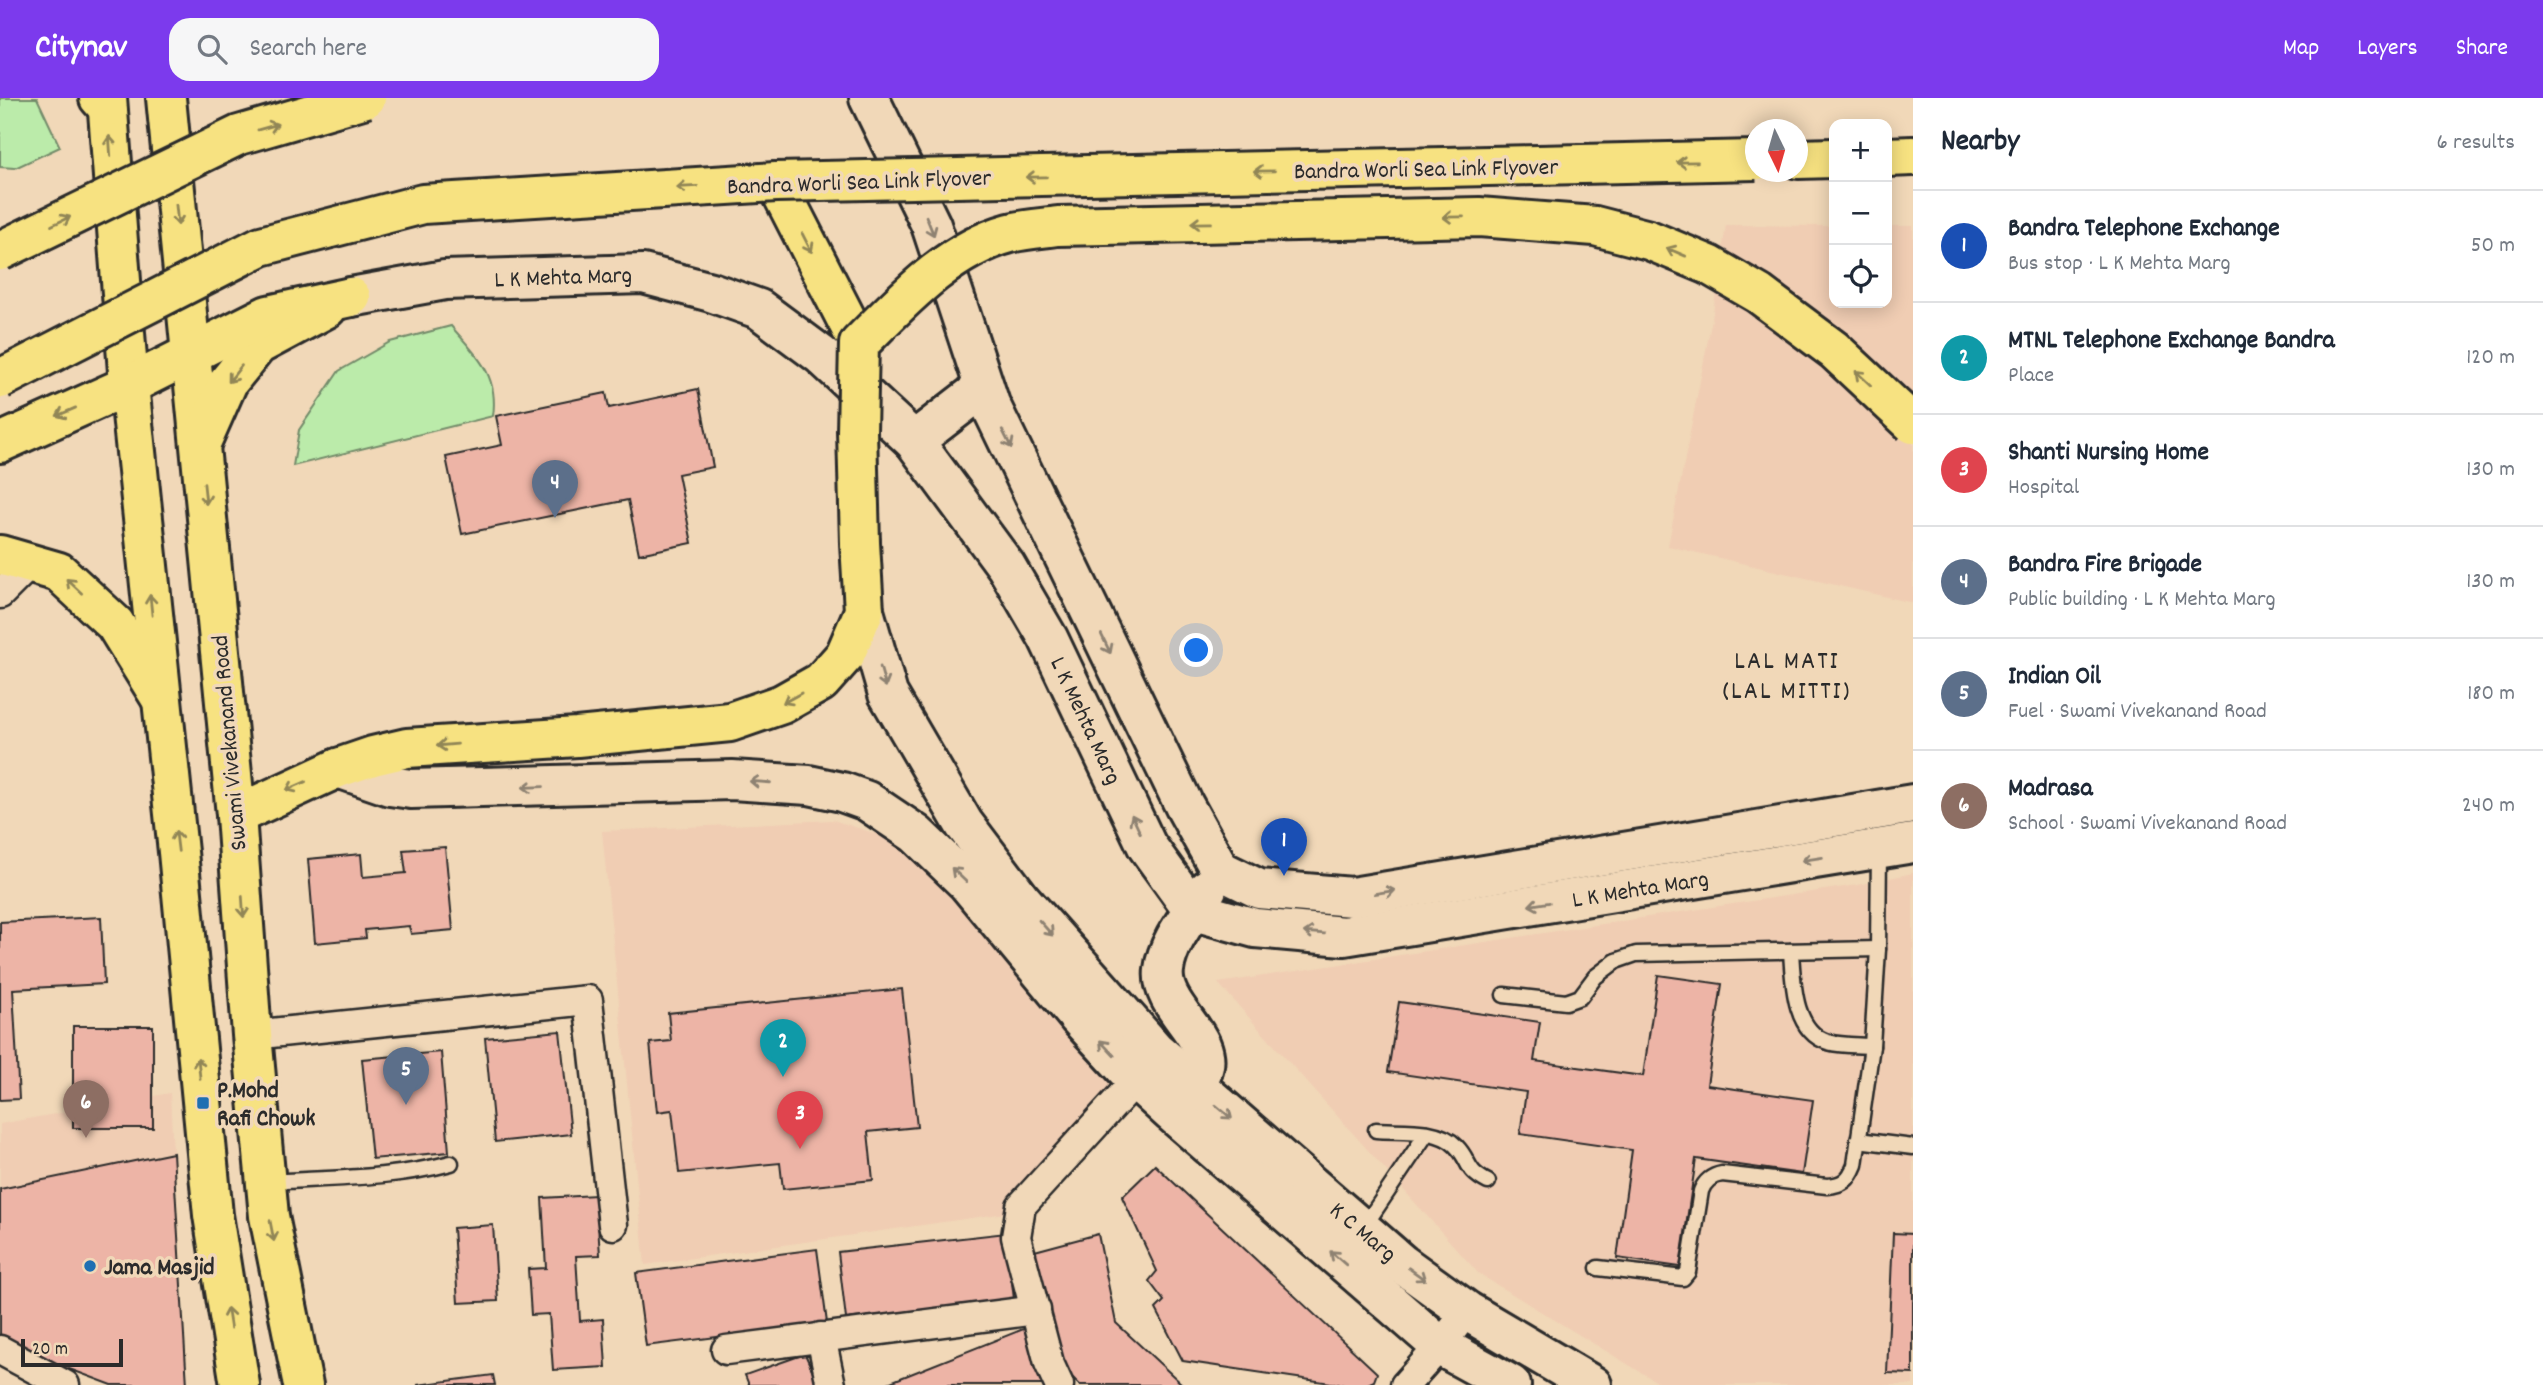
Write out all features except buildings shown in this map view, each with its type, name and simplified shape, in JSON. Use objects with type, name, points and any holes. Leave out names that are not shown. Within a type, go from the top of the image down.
[{"type":"main road","name":"Swami Vivekanand Road","points":[[166,98],[236,815],[252,1035],[270,1216],[303,1385]]},
{"type":"main road","points":[[0,251],[239,135],[366,98]]},
{"type":"main road","name":"L K Mehta Marg","points":[[869,98],[931,225],[990,404],[1184,804],[1220,870],[1259,889],[1352,897],[1884,832]]},
{"type":"main road","points":[[104,101],[129,385],[213,1214],[240,1385]]},
{"type":"main road","points":[[1892,157],[1913,156]]},
{"type":"main road","points":[[1808,159],[1829,158]]},
{"type":"main road","name":"Bandra Worli Sea Link Flyover","points":[[0,379],[261,246],[424,204],[776,182],[1745,160]]},
{"type":"main road","points":[[776,182],[859,344],[857,431],[863,611],[888,694],[964,824],[1146,1065]]},
{"type":"main road","points":[[859,344],[919,284],[966,253],[1010,233],[1058,226],[1479,217],[1595,226],[1649,240],[1709,265],[1759,293],[1833,350],[1913,424]]},
{"type":"main road","name":"L K Mehta Marg","points":[[351,297],[445,280],[643,274],[711,292],[759,309],[821,355],[914,442],[1006,566],[1048,638],[1147,846],[1194,911],[1255,928],[1344,936],[1884,832],[1913,804]]},
{"type":"main road","points":[[0,443],[129,385],[268,315],[351,297]]},
{"type":"main road","points":[[200,444],[228,382],[258,345],[294,324],[351,297]]},
{"type":"main road","points":[[914,442],[984,387]]},
{"type":"main road","points":[[1006,566],[1057,539]]},
{"type":"main road","points":[[15,559],[59,572],[115,624],[160,697]]},
{"type":"main road","points":[[236,815],[338,768],[373,755],[407,748],[577,737],[730,722],[782,704],[821,682],[845,655],[863,611]]},
{"type":"main road","points":[[338,768],[390,786],[411,789],[732,780],[810,785],[842,792],[867,802],[915,834],[967,883],[1077,1017],[1146,1065],[1183,1099],[1202,1071],[1205,1059],[1203,1050],[1172,1004],[1165,988],[1164,971],[1173,944],[1220,870]]},
{"type":"main road","name":"K C Marg","points":[[1183,1099],[1467,1311],[1578,1382]]},
{"type":"main road","name":"K C Marg","points":[[1183,1099],[1440,1346],[1511,1385]]},
{"type":"street","points":[[0,594],[15,559]]},
{"type":"street","points":[[252,1035],[588,1000],[613,1225]]},
{"type":"street","points":[[1059,1385],[1049,1363],[1016,1237],[1021,1206],[1146,1065]]},
{"type":"street","points":[[726,1350],[1035,1310]]},
{"type":"street","points":[[1405,1385],[1467,1311]]},
{"type":"street","points":[[821,1337],[831,1385]]},
{"type":"street","points":[[0,1350],[65,1385]]},
{"type":"lane","points":[[1598,1268],[1683,1278],[1688,1272],[1701,1191],[1707,1180],[1722,1174],[1827,1186],[1837,1185],[1849,1178],[1855,1164],[1872,1046],[1884,832]]},
{"type":"lane","points":[[1504,995],[1566,1002],[1580,997],[1595,977],[1616,961],[1636,954],[1878,949]]},
{"type":"lane","points":[[1791,951],[1795,999],[1799,1014],[1808,1026],[1827,1042],[1872,1046]]},
{"type":"lane","points":[[1376,1130],[1427,1133],[1450,1140],[1458,1148],[1468,1168],[1488,1182]]},
{"type":"lane","points":[[1362,1230],[1427,1133]]},
{"type":"lane","points":[[1858,1140],[1913,1147]]},
{"type":"lane","points":[[267,1182],[379,1174],[451,1163]]},
{"type":"shaded area","points":[[1726,225],[1829,226],[1829,308],[1892,308],[1892,226],[1913,226],[1913,603],[1668,546],[1712,319]]},
{"type":"shaded area","points":[[833,820],[911,845],[1112,1079],[1116,1113],[1020,1211],[645,1265],[602,831]]},
{"type":"shaded area","points":[[1913,873],[1913,1385],[1662,1385],[1479,1274],[1218,983],[1857,885]]},
{"type":"shaded area","points":[[170,1093],[173,1153],[0,1189],[0,1124]]},
{"type":"green space","points":[[0,98],[37,98],[60,147],[15,168],[0,167]]},
{"type":"green space","points":[[451,326],[484,366],[492,388],[493,416],[293,466],[299,430],[339,371],[390,342]]},
{"type":"place","name":"Bandra Fire Brigade","points":[[555,518]]},
{"type":"place","name":"Bandra Telephone Exchange","points":[[1284,876]]},
{"type":"place","name":"MTNL Telephone Exchange Bandra","points":[[783,1077]]},
{"type":"place","name":"P.Mohd Rafi Chowk","points":[[203,1103]]},
{"type":"place","name":"Indian Oil","points":[[406,1105]]},
{"type":"place","name":"Madrasa","points":[[86,1138]]},
{"type":"place","name":"Shanti Nursing Home","points":[[800,1149]]},
{"type":"place","name":"Jama Masjid","points":[[90,1266]]},
{"type":"district","name":"LAL MATI (LAL MITTI)","points":[[1787,674]]}]
